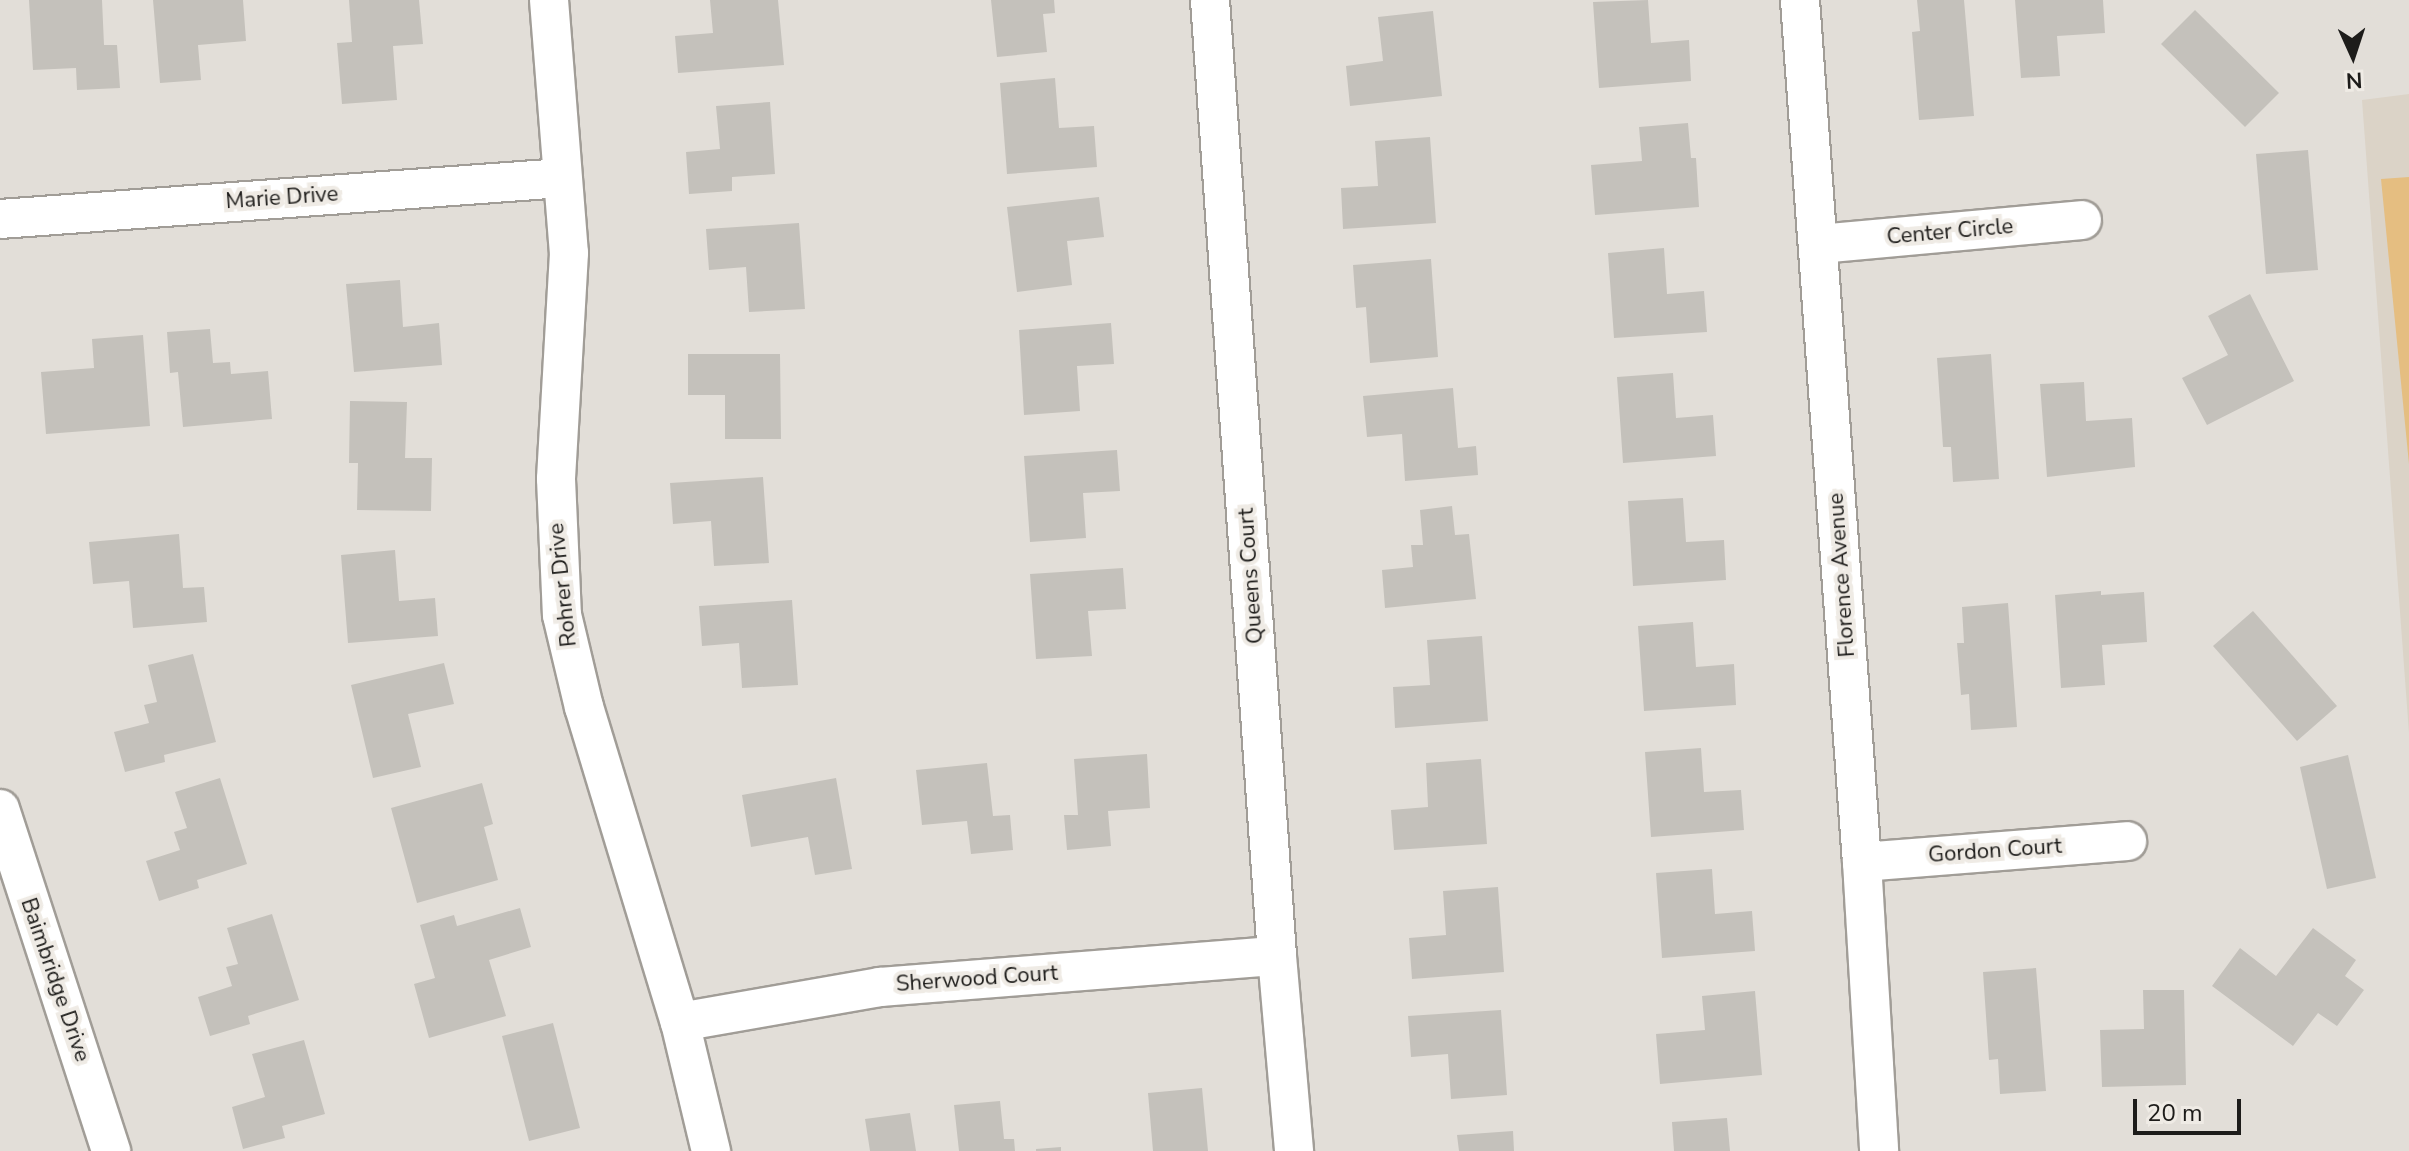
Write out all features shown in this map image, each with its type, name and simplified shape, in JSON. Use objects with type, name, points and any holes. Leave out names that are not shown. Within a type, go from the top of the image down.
[{"type":"street","name":"Rohrer Drive","points":[[549,0],[569,253],[556,515],[562,615],[584,707],[680,1022],[711,1151]]},
{"type":"street","name":"Queens Court","points":[[1210,0],[1277,956],[1294,1151]]},
{"type":"street","name":"Florence Avenue","points":[[1800,0],[1862,862],[1879,1151]]},
{"type":"street","name":"Marie Drive","points":[[0,219],[563,178]]},
{"type":"street","name":"Center Circle","points":[[1819,244],[2082,220]]},
{"type":"street","name":"Baimbridge Drive","points":[[0,809],[111,1151]]},
{"type":"street","name":"Gordon Court","points":[[1862,862],[2127,841]]},
{"type":"street","name":"Sherwood Court","points":[[680,1022],[880,987],[1277,956]]},
{"type":"shaded area","points":[[2409,94],[2409,733],[2362,100]]},
{"type":"shaded area","points":[[2409,177],[2409,464],[2381,179]]},
{"type":"building","points":[[29,0],[102,0],[104,45],[117,45],[120,88],[77,90],[76,68],[33,70]]},
{"type":"building","points":[[153,0],[243,0],[246,41],[198,45],[201,80],[160,83]]},
{"type":"building","points":[[349,0],[419,0],[423,44],[393,46],[397,100],[342,104],[337,43],[352,42]]},
{"type":"building","points":[[710,0],[778,0],[784,65],[678,73],[675,36],[713,33]]},
{"type":"building","points":[[991,0],[1054,0],[1055,13],[1043,14],[1047,52],[997,57]]},
{"type":"building","points":[[1648,0],[1651,43],[1689,40],[1691,81],[1599,88],[1593,2]]},
{"type":"building","points":[[1917,0],[1964,0],[1974,116],[1919,120],[1912,32],[1920,31]]},
{"type":"building","points":[[2015,0],[2103,0],[2105,33],[2057,36],[2060,76],[2021,78]]},
{"type":"building","points":[[2195,10],[2279,93],[2245,127],[2161,44]]},
{"type":"building","points":[[1433,11],[1442,96],[1350,106],[1346,66],[1383,61],[1378,17]]},
{"type":"building","points":[[1055,78],[1059,128],[1094,126],[1097,167],[1007,174],[1000,83]]},
{"type":"building","points":[[770,102],[775,174],[732,177],[732,191],[689,194],[686,152],[720,149],[716,106]]},
{"type":"building","points":[[1688,123],[1691,158],[1696,158],[1699,207],[1595,215],[1591,165],[1642,161],[1639,127]]},
{"type":"building","points":[[1430,137],[1436,223],[1343,229],[1341,188],[1378,186],[1375,141]]},
{"type":"building","points":[[2308,150],[2318,270],[2266,274],[2256,154]]},
{"type":"building","points":[[1099,197],[1104,237],[1067,241],[1072,285],[1017,292],[1007,207]]},
{"type":"building","points":[[799,223],[805,309],[749,312],[746,267],[709,270],[706,229]]},
{"type":"building","points":[[1664,248],[1667,294],[1704,291],[1707,332],[1614,338],[1608,253]]},
{"type":"building","points":[[1431,259],[1438,357],[1370,363],[1366,307],[1356,308],[1353,265]]},
{"type":"building","points":[[400,280],[403,327],[439,323],[442,365],[354,372],[346,284]]},
{"type":"building","points":[[2250,294],[2294,381],[2207,425],[2182,378],[2228,355],[2208,316]]},
{"type":"building","points":[[1111,323],[1114,364],[1077,366],[1080,411],[1024,415],[1019,330]]},
{"type":"building","points":[[210,329],[213,363],[230,362],[231,374],[268,371],[272,419],[183,427],[178,372],[170,373],[167,332]]},
{"type":"building","points":[[143,335],[150,426],[46,434],[41,372],[94,368],[92,339]]},
{"type":"building","points":[[688,354],[780,354],[781,439],[725,439],[725,395],[688,395]]},
{"type":"building","points":[[1991,354],[1999,479],[1953,482],[1951,447],[1943,447],[1937,358]]},
{"type":"building","points":[[1673,373],[1676,418],[1713,415],[1716,456],[1623,463],[1617,377]]},
{"type":"building","points":[[2084,382],[2086,421],[2132,418],[2135,467],[2047,477],[2040,384]]},
{"type":"building","points":[[1453,388],[1458,448],[1476,446],[1478,475],[1405,481],[1402,434],[1367,437],[1363,396]]},
{"type":"building","points":[[350,401],[407,402],[405,458],[432,458],[431,511],[357,510],[358,463],[349,463]]},
{"type":"building","points":[[1117,450],[1120,491],[1083,493],[1086,538],[1030,542],[1024,456]]},
{"type":"building","points":[[763,477],[769,563],[714,566],[711,521],[673,524],[670,483]]},
{"type":"building","points":[[1683,498],[1686,542],[1724,540],[1726,580],[1633,586],[1628,501]]},
{"type":"building","points":[[1452,506],[1455,535],[1469,534],[1476,599],[1385,608],[1382,570],[1413,567],[1411,545],[1423,545],[1420,510]]},
{"type":"building","points":[[179,534],[183,588],[204,587],[207,622],[133,628],[129,581],[93,584],[89,542]]},
{"type":"building","points":[[395,550],[399,601],[435,598],[438,636],[348,643],[341,555]]},
{"type":"building","points":[[1123,568],[1126,609],[1088,611],[1092,656],[1036,659],[1030,574]]},
{"type":"building","points":[[2101,591],[2101,595],[2144,592],[2147,642],[2102,645],[2105,685],[2061,688],[2055,595]]},
{"type":"building","points":[[792,600],[798,685],[742,688],[739,643],[702,646],[699,606]]},
{"type":"building","points":[[2008,603],[2017,727],[1971,730],[1969,694],[1961,695],[1957,643],[1964,643],[1962,607]]},
{"type":"building","points":[[2253,611],[2337,706],[2297,741],[2213,646]]},
{"type":"building","points":[[1693,622],[1696,667],[1734,664],[1736,705],[1644,711],[1638,626]]},
{"type":"building","points":[[1482,636],[1488,721],[1395,728],[1393,687],[1430,685],[1427,640]]},
{"type":"building","points":[[193,654],[216,742],[164,755],[165,762],[125,772],[114,732],[149,723],[144,705],[157,702],[148,665]]},
{"type":"building","points":[[444,663],[454,704],[408,714],[421,767],[373,778],[351,685]]},
{"type":"building","points":[[1701,748],[1704,792],[1741,790],[1744,830],[1651,837],[1645,752]]},
{"type":"building","points":[[1147,754],[1150,808],[1108,811],[1111,846],[1067,850],[1064,815],[1078,815],[1074,759]]},
{"type":"building","points":[[2348,755],[2376,878],[2327,889],[2300,767]]},
{"type":"building","points":[[1481,759],[1487,844],[1394,850],[1391,810],[1428,807],[1426,763]]},
{"type":"building","points":[[987,763],[993,816],[1010,815],[1013,850],[971,854],[967,821],[922,825],[916,770]]},
{"type":"building","points":[[220,778],[247,864],[197,880],[199,888],[159,901],[146,861],[180,850],[174,832],[187,828],[175,792]]},
{"type":"building","points":[[836,778],[852,869],[815,875],[808,837],[751,847],[742,795]]},
{"type":"building","points":[[482,783],[493,824],[484,827],[498,880],[417,903],[391,808]]},
{"type":"building","points":[[1712,869],[1715,914],[1752,911],[1755,951],[1662,958],[1656,873]]},
{"type":"building","points":[[1498,887],[1504,972],[1412,979],[1409,938],[1446,935],[1443,891]]},
{"type":"building","points":[[520,908],[531,947],[489,960],[506,1016],[429,1038],[414,984],[435,978],[420,925],[454,915],[457,926]]},
{"type":"building","points":[[272,914],[299,1000],[248,1016],[250,1024],[210,1036],[198,997],[232,986],[226,967],[238,964],[227,928]]},
{"type":"building","points":[[2313,928],[2356,960],[2345,976],[2364,990],[2337,1026],[2318,1013],[2293,1046],[2212,986],[2240,948],[2276,976]]},
{"type":"building","points":[[2036,968],[2046,1091],[2000,1094],[1998,1059],[1989,1060],[1983,972]]},
{"type":"building","points":[[2143,990],[2184,990],[2186,1085],[2102,1087],[2100,1030],[2144,1029]]},
{"type":"building","points":[[1755,991],[1762,1075],[1660,1084],[1656,1034],[1705,1030],[1702,996]]},
{"type":"building","points":[[1501,1010],[1507,1095],[1451,1099],[1448,1054],[1411,1057],[1408,1016]]},
{"type":"building","points":[[553,1023],[580,1128],[529,1141],[502,1036]]},
{"type":"building","points":[[304,1040],[325,1114],[282,1126],[285,1138],[243,1149],[232,1107],[265,1097],[252,1054]]},
{"type":"building","points":[[1202,1088],[1208,1151],[1153,1151],[1148,1093]]},
{"type":"building","points":[[1000,1101],[1004,1139],[1014,1139],[1015,1151],[959,1151],[954,1105]]},
{"type":"building","points":[[910,1113],[916,1151],[870,1151],[865,1119]]},
{"type":"building","points":[[1727,1118],[1730,1151],[1674,1151],[1672,1122]]},
{"type":"building","points":[[1513,1131],[1514,1151],[1459,1151],[1457,1135]]},
{"type":"building","points":[[1061,1147],[1061,1151],[1036,1151],[1036,1149]]}]
